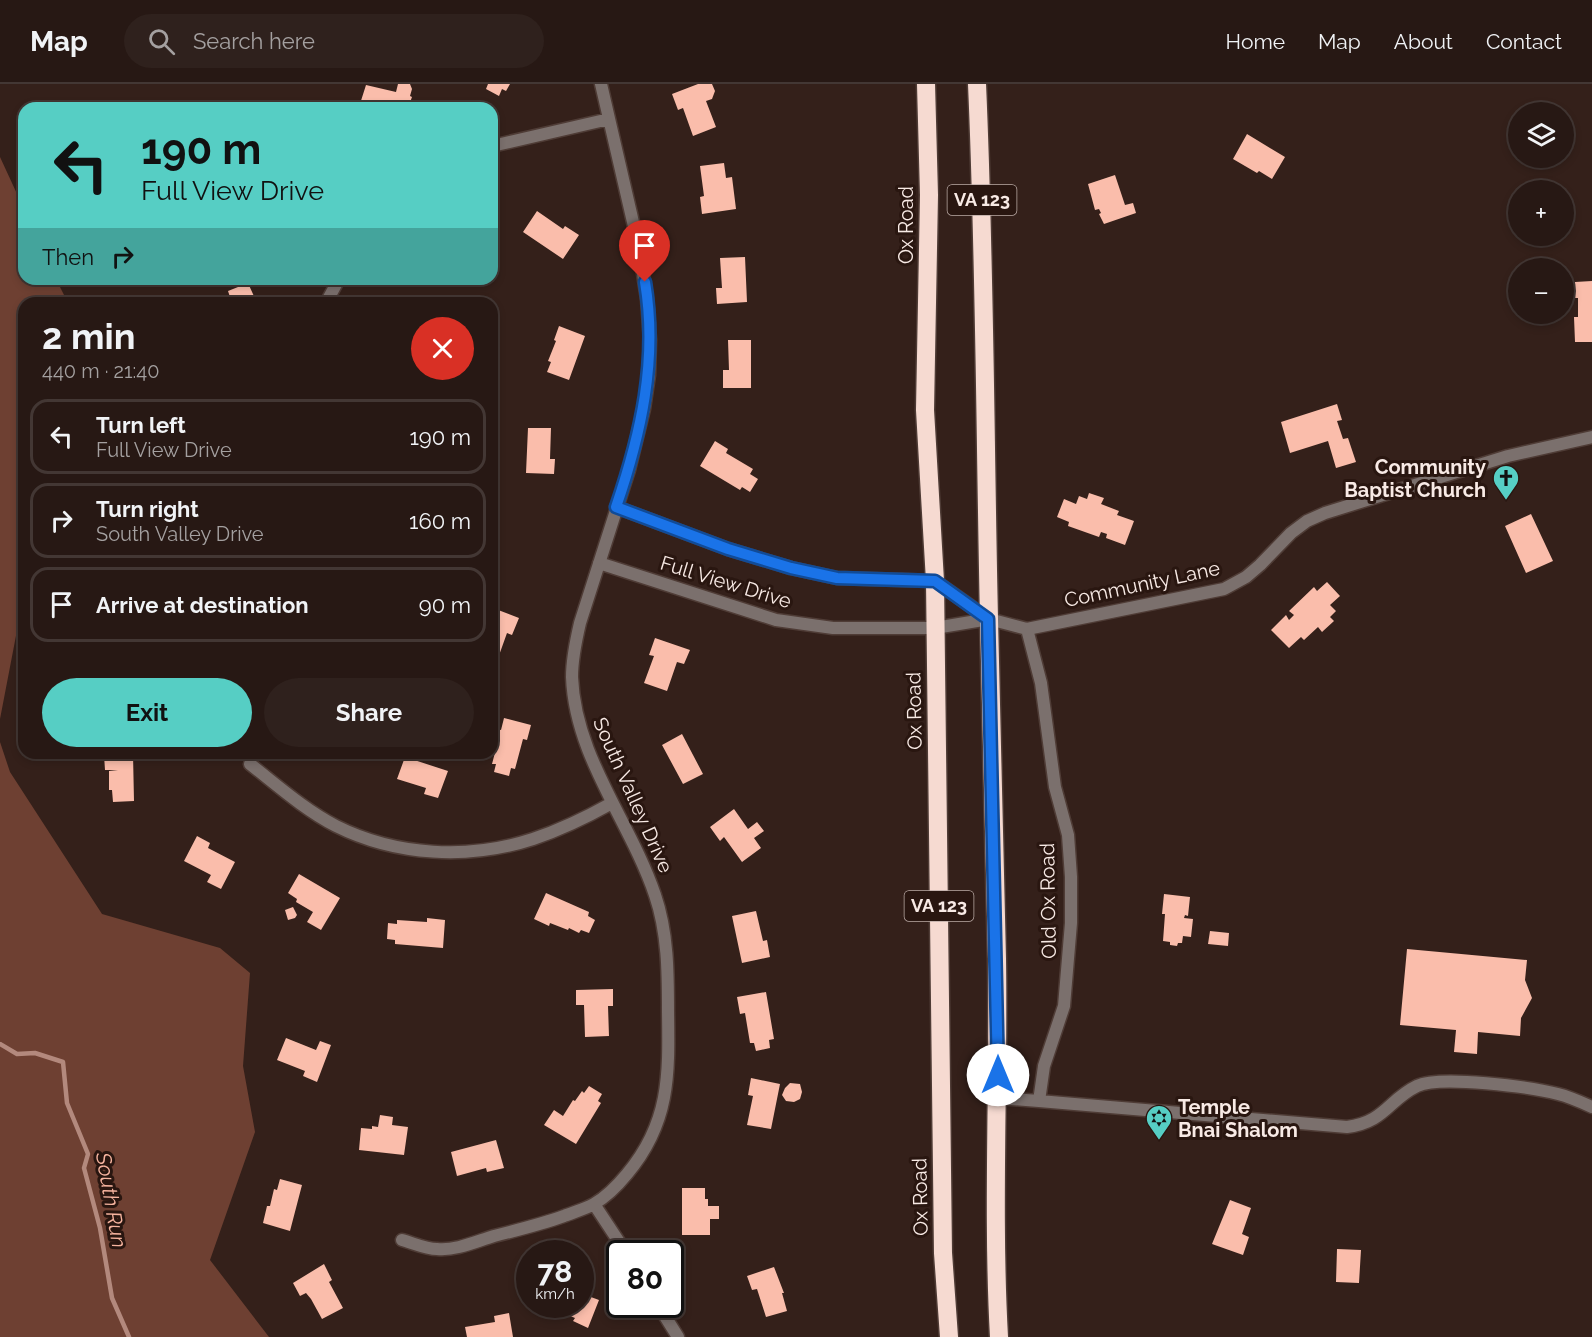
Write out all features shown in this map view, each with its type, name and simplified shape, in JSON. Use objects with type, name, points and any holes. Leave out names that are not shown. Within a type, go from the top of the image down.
[{"type":"highway","name":"Ox Road","points":[[926,84],[929,195],[925,410],[935,581],[943,1253],[949,1337]]},
{"type":"highway","name":"VA 123","points":[[978,84],[997,959],[996,1275],[999,1337]]},
{"type":"street","name":"South Valley Drive","points":[[402,1240],[437,1250],[456,1248],[558,1218],[594,1204],[619,1183],[638,1161],[648,1145],[664,1106],[669,1070],[668,963],[662,922],[647,872],[612,803],[580,729],[574,701],[572,675],[574,647],[580,623],[629,470],[644,409],[649,375],[648,299],[639,248],[601,84]]},
{"type":"street","points":[[498,145],[609,119]]},
{"type":"street","name":"Community Lane","points":[[988,619],[1027,628],[1224,589],[1253,572],[1306,521],[1325,513],[1508,456],[1592,437]]},
{"type":"street","name":"Full View Drive","points":[[616,507],[728,549],[791,568],[837,578],[935,581]]},
{"type":"street","name":"Full View Drive","points":[[599,563],[776,620],[833,628],[935,628],[988,619]]},
{"type":"street","points":[[935,581],[988,619]]},
{"type":"street","name":"Old Ox Road","points":[[1027,628],[1041,683],[1055,787],[1068,835],[1071,877],[1070,934],[1064,1006],[1044,1066],[1039,1101]]},
{"type":"street","points":[[250,764],[307,808],[336,826],[376,842],[421,851],[468,852],[514,845],[580,820],[612,803]]},
{"type":"street","points":[[998,1098],[1347,1127],[1372,1120],[1384,1113],[1409,1090],[1419,1085],[1444,1081],[1530,1088],[1558,1094],[1592,1107]]},
{"type":"street","points":[[594,1204],[618,1240]]},
{"type":"street","points":[[666,1318],[678,1337]]},
{"type":"shaded area","points":[[0,157],[18,196],[18,285],[59,285],[65,297],[18,297],[18,625],[0,719]]},
{"type":"shaded area","points":[[0,742],[10,772],[102,914],[220,948],[250,973],[243,1066],[255,1132],[210,1260],[269,1337],[0,1337]]},
{"type":"building","points":[[398,84],[410,84],[412,89],[410,102],[361,102],[366,85],[396,92]]},
{"type":"building","points":[[488,84],[510,84],[506,91],[502,89],[499,96],[486,89]]},
{"type":"building","points":[[698,84],[712,84],[715,91],[712,99],[706,101],[716,127],[693,136],[683,108],[678,110],[672,94]]},
{"type":"building","points":[[1247,134],[1285,157],[1272,179],[1233,159]]},
{"type":"building","points":[[724,163],[726,178],[732,177],[736,209],[702,214],[700,197],[704,196],[700,166]]},
{"type":"building","points":[[1115,175],[1125,205],[1133,203],[1136,213],[1104,224],[1099,209],[1095,210],[1088,184]]},
{"type":"building","points":[[537,211],[563,229],[565,226],[579,235],[563,259],[523,232]]},
{"type":"building","points":[[745,257],[747,302],[717,304],[716,288],[722,288],[720,258]]},
{"type":"building","points":[[1592,281],[1592,342],[1575,342],[1574,317],[1578,317],[1578,298],[1575,298],[1575,282]]},
{"type":"building","points":[[249,285],[254,297],[230,297],[228,291]]},
{"type":"building","points":[[559,326],[585,336],[569,380],[547,372],[551,362],[548,361]]},
{"type":"building","points":[[728,340],[751,340],[751,388],[723,388],[723,370],[729,370]]},
{"type":"building","points":[[1337,404],[1342,420],[1337,421],[1343,439],[1348,438],[1356,462],[1336,468],[1328,441],[1290,453],[1281,422]]},
{"type":"building","points":[[528,428],[551,428],[550,459],[555,459],[554,474],[526,473]]},
{"type":"building","points":[[715,441],[728,449],[726,453],[753,469],[750,474],[758,479],[750,492],[742,487],[740,490],[700,466]]},
{"type":"building","points":[[1089,493],[1104,498],[1101,504],[1119,511],[1117,515],[1134,521],[1125,545],[1106,538],[1107,534],[1101,532],[1099,537],[1068,526],[1069,522],[1057,517],[1064,499],[1076,504],[1079,496],[1087,499]]},
{"type":"building","points":[[1531,514],[1553,561],[1526,573],[1505,526]]},
{"type":"building","points":[[1327,582],[1340,596],[1330,605],[1336,611],[1330,617],[1334,621],[1322,632],[1318,627],[1304,640],[1301,637],[1289,648],[1271,630],[1286,615],[1289,620],[1294,615],[1289,611],[1314,587],[1317,591]]},
{"type":"building","points":[[498,610],[519,618],[512,635],[507,633],[498,658]]},
{"type":"building","points":[[655,638],[690,650],[684,664],[677,662],[667,691],[644,683],[654,656],[649,655]]},
{"type":"building","points":[[504,718],[531,725],[527,740],[523,739],[515,769],[511,768],[509,776],[494,772],[496,764],[492,764],[493,759],[498,759],[498,729],[501,730]]},
{"type":"building","points":[[682,734],[703,774],[683,784],[662,745]]},
{"type":"building","points":[[104,759],[133,759],[134,801],[113,802],[112,790],[109,790],[109,771],[118,770],[105,770]]},
{"type":"building","points":[[404,759],[411,759],[448,771],[438,798],[424,794],[426,788],[397,779]]},
{"type":"building","points":[[734,809],[748,829],[757,822],[764,831],[754,838],[761,848],[742,862],[724,837],[720,841],[710,827]]},
{"type":"building","points":[[197,836],[210,843],[208,848],[235,862],[221,889],[207,882],[211,875],[184,861]]},
{"type":"building","points":[[299,874],[340,898],[321,930],[307,922],[313,912],[296,902],[297,899],[288,893]]},
{"type":"building","points":[[546,893],[589,912],[588,916],[595,920],[589,933],[581,930],[579,933],[550,923],[549,926],[534,919]]},
{"type":"building","points":[[1164,894],[1190,897],[1188,916],[1185,915],[1184,918],[1193,919],[1191,937],[1183,936],[1182,943],[1178,943],[1177,946],[1163,941]]},
{"type":"building","points":[[293,907],[297,915],[288,920],[285,910]]},
{"type":"building","points":[[756,911],[763,941],[767,940],[770,957],[742,963],[732,916]]},
{"type":"building","points":[[427,918],[445,920],[443,948],[395,944],[395,940],[387,939],[388,923],[397,924],[397,920],[427,922]]},
{"type":"building","points":[[1210,931],[1229,933],[1228,946],[1208,944]]},
{"type":"building","points":[[1407,949],[1527,960],[1525,980],[1532,998],[1521,1018],[1520,1036],[1478,1032],[1477,1054],[1454,1052],[1456,1030],[1400,1025]]},
{"type":"building","points":[[613,989],[613,1006],[608,1006],[609,1036],[585,1037],[584,1005],[576,1005],[576,990]]},
{"type":"building","points":[[766,992],[774,1039],[769,1040],[770,1048],[756,1051],[754,1043],[750,1043],[745,1013],[740,1014],[737,997]]},
{"type":"building","points":[[286,1038],[316,1050],[320,1041],[331,1045],[317,1082],[303,1076],[305,1071],[277,1060]]},
{"type":"building","points":[[751,1078],[780,1084],[771,1129],[747,1125],[753,1096],[748,1095]]},
{"type":"building","points":[[790,1083],[800,1084],[802,1092],[800,1099],[794,1102],[786,1101],[782,1095]]},
{"type":"building","points":[[589,1086],[602,1094],[598,1101],[601,1103],[576,1144],[544,1125],[554,1110],[563,1116],[573,1100],[575,1101]]},
{"type":"building","points":[[380,1115],[393,1117],[392,1125],[408,1127],[404,1155],[359,1150],[361,1128],[378,1127]]},
{"type":"building","points":[[496,1140],[504,1168],[487,1172],[486,1168],[457,1176],[451,1152]]},
{"type":"building","points":[[280,1179],[302,1185],[290,1231],[263,1223],[267,1206],[270,1206],[274,1189],[277,1190]]},
{"type":"building","points":[[682,1188],[705,1188],[705,1199],[708,1199],[708,1206],[719,1206],[719,1219],[710,1219],[710,1235],[682,1235]]},
{"type":"building","points":[[1230,1200],[1251,1208],[1242,1234],[1249,1237],[1243,1255],[1212,1244]]},
{"type":"building","points":[[1337,1249],[1361,1250],[1359,1283],[1336,1282]]},
{"type":"building","points":[[324,1264],[332,1280],[329,1282],[343,1308],[322,1319],[311,1299],[306,1293],[300,1296],[293,1283]]},
{"type":"building","points":[[774,1267],[784,1293],[782,1293],[787,1311],[766,1317],[757,1289],[752,1290],[747,1276]]},
{"type":"building","points":[[594,1298],[599,1300],[594,1313]]},
{"type":"building","points":[[509,1313],[513,1337],[467,1337],[465,1327],[495,1322],[494,1316]]},
{"type":"building","points":[[575,1318],[592,1318],[588,1328],[573,1321]]},
{"type":"waterway","name":"South Run","points":[[0,1044],[17,1054],[35,1053],[63,1062],[67,1103],[88,1154],[84,1168],[100,1228],[112,1298],[129,1337]]},
{"type":"place","name":"Community Baptist Church","points":[[1506,501]]},
{"type":"place","name":"Temple Bnai Shalom","points":[[1159,1141]]},
{"type":"route","points":[[645,282],[650,340],[649,375],[644,409],[629,470],[616,507],[728,549],[791,568],[837,578],[935,581],[988,619],[998,1075]]}]
